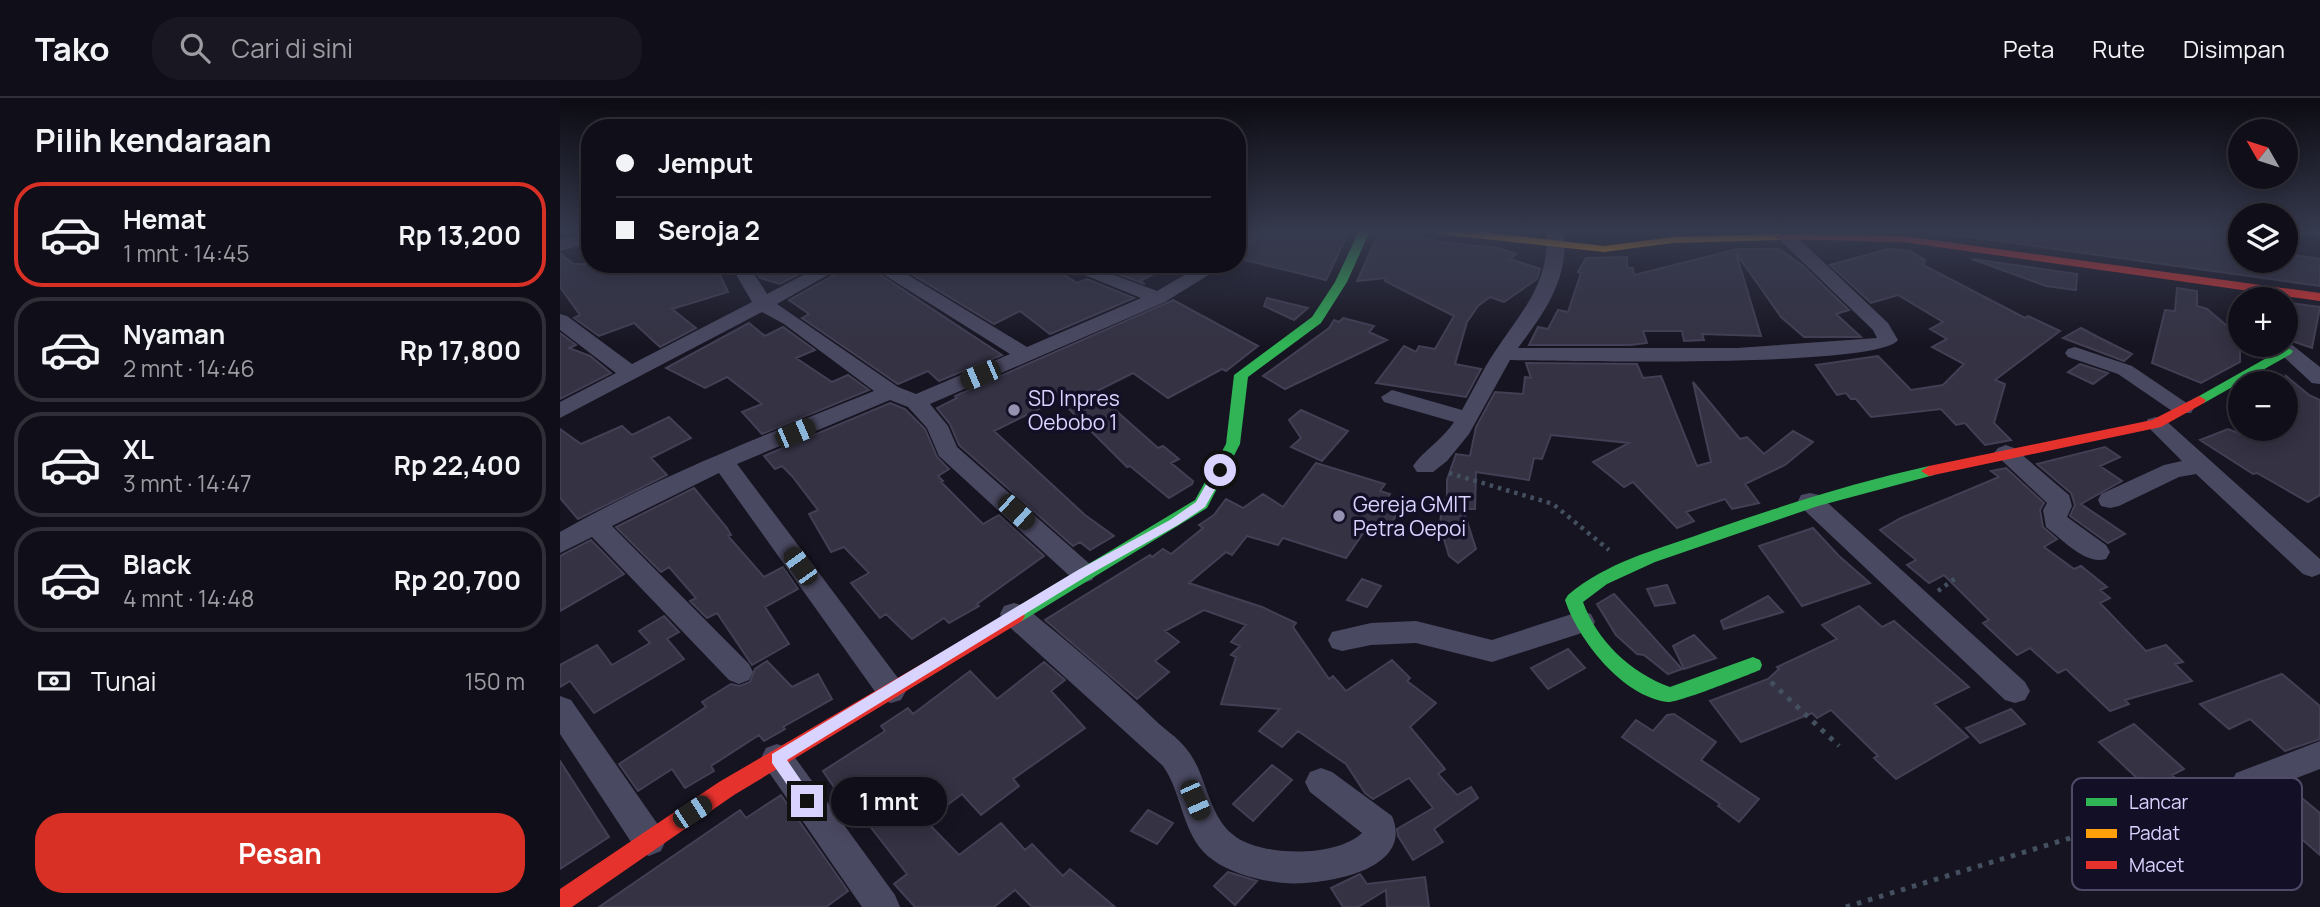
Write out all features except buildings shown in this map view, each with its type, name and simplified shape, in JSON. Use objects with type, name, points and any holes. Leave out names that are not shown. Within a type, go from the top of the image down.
[{"type":"street","points":[[560,902],[649,840],[777,758],[1083,573],[1174,523],[1200,504],[1212,488],[1236,434],[1235,387],[1241,375],[1317,320],[1347,269]]},
{"type":"street","points":[[1425,466],[1438,458],[1466,418],[1504,354],[1543,299],[1553,269]]},
{"type":"street","points":[[1504,354],[1626,357],[1757,353],[1865,346],[1888,340],[1881,327],[1817,269]]},
{"type":"street","points":[[2092,269],[2228,290]]},
{"type":"street","points":[[744,273],[764,305],[791,320],[890,392],[916,402],[937,426],[947,451],[1083,573]]},
{"type":"street","points":[[560,411],[822,273]]},
{"type":"street","points":[[891,273],[991,331],[1024,354]]},
{"type":"street","points":[[1091,273],[1158,298]]},
{"type":"street","points":[[916,402],[1158,298],[1201,273]]},
{"type":"street","points":[[2298,296],[2320,297]]},
{"type":"street","points":[[560,320],[630,373]]},
{"type":"street","points":[[2075,353],[2124,370],[2183,408]]},
{"type":"street","points":[[1753,665],[1670,695],[1662,695],[1634,680],[1581,622],[1574,607],[1574,600],[1579,593],[1629,566],[1810,501],[1884,480],[2156,424],[2268,357]]},
{"type":"street","points":[[2294,357],[2320,378]]},
{"type":"street","points":[[560,544],[594,523],[724,463],[890,392]]},
{"type":"street","points":[[1392,397],[1466,418]]},
{"type":"street","points":[[2156,424],[2203,464],[2312,567]]},
{"type":"street","points":[[2006,453],[2060,501],[2060,506],[2054,510],[2055,521],[2097,552]]},
{"type":"street","points":[[724,463],[891,691]]},
{"type":"street","points":[[2110,500],[2172,471],[2203,464]]},
{"type":"street","points":[[1810,501],[2015,691]]},
{"type":"street","points":[[594,523],[739,672]]},
{"type":"street","points":[[1014,614],[1119,701],[1174,756],[1207,828],[1225,850],[1278,867],[1312,867],[1356,860],[1379,839],[1380,827],[1321,782]]},
{"type":"street","points":[[1342,640],[1371,634],[1416,632],[1492,651],[1581,622]]},
{"type":"street","points":[[560,709],[649,840]]},
{"type":"street","points":[[2260,778],[2320,755]]},
{"type":"street","points":[[777,758],[883,907]]},
{"type":"path","points":[[1425,466],[1553,504],[1629,566]]},
{"type":"path","points":[[1753,665],[1839,746]]},
{"type":"path","points":[[1846,907],[2072,837]]},
{"type":"traffic: fast","points":[[1016,616],[1201,504],[1233,444],[1241,375],[1317,320],[1347,269]]},
{"type":"traffic: fast","points":[[2199,400],[2275,357]]},
{"type":"traffic: fast","points":[[1753,665],[1670,695],[1639,681],[1610,659],[1587,631],[1574,600],[1601,579],[1649,558],[1813,502],[1929,471]]},
{"type":"traffic: jam","points":[[2117,269],[2320,297]]},
{"type":"traffic: jam","points":[[1929,471],[2156,424],[2199,400]]},
{"type":"traffic: jam","points":[[560,902],[670,825],[727,789],[1016,616]]},
{"type":"place","name":"SD Inpres Oebobo 1","points":[[1014,410]]},
{"type":"place","name":"Gereja GMIT Petra Oepoi","points":[[1339,516]]},
{"type":"route","points":[[807,801],[777,758],[1083,573],[1174,523],[1200,504],[1212,488],[1220,470]]}]
